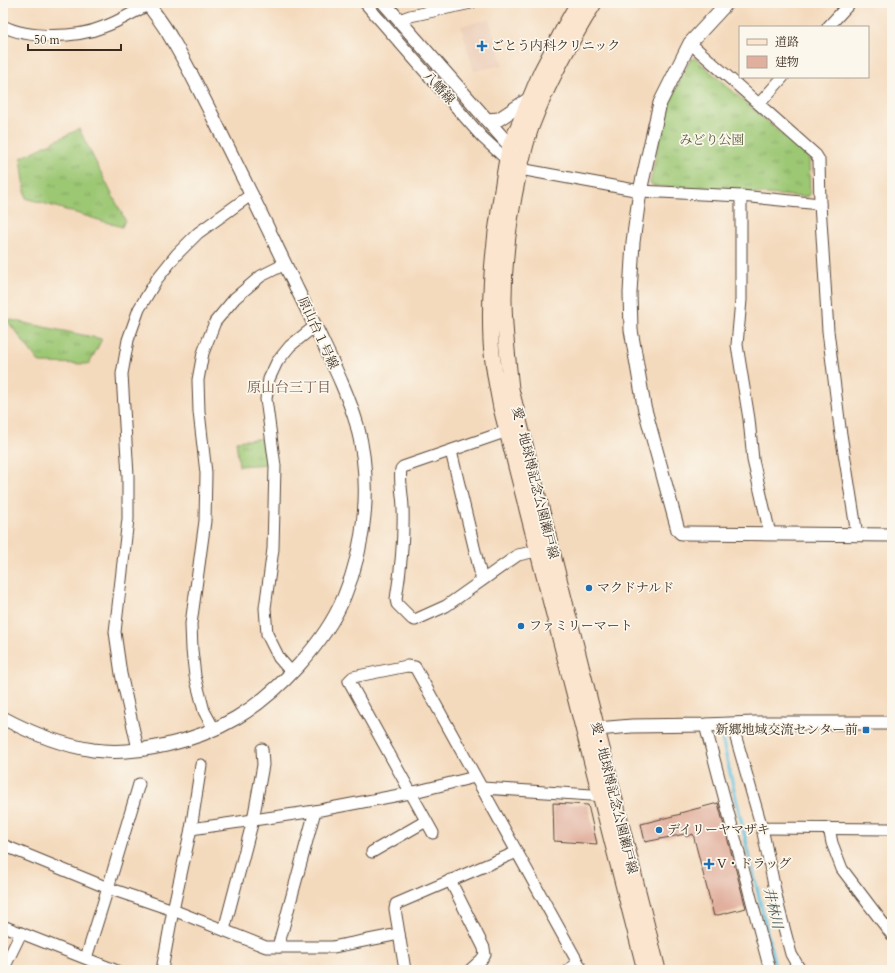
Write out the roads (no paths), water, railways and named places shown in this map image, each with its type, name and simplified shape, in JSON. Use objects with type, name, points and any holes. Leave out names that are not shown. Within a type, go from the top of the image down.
[{"type":"main road","name":"愛・地球博記念公園瀬戸線","points":[[578,3],[541,72],[508,153],[497,222],[492,287],[491,341],[495,377],[514,429],[607,796],[658,970]]},
{"type":"main road","name":"愛・地球博記念公園瀬戸線","points":[[590,730],[537,550],[514,429],[506,346],[504,298],[511,206],[532,123],[571,42],[594,3]]},
{"type":"main road","name":"愛・地球博記念公園瀬戸線","points":[[607,796],[645,970]]},
{"type":"street","name":"八幡線","points":[[365,3],[482,137],[521,163]]},
{"type":"street","name":"八幡線","points":[[384,3],[487,120],[508,153]]},
{"type":"street","points":[[399,20],[410,16],[471,3]]},
{"type":"street","points":[[727,3],[690,43],[660,103],[640,191],[633,242],[630,293],[631,330],[644,406],[678,530],[681,533],[892,535]]},
{"type":"street","points":[[829,26],[850,3]]},
{"type":"street","points":[[3,26],[10,30],[43,36],[80,33],[103,28],[147,4]]},
{"type":"street","name":"原山台１号線","points":[[3,718],[64,744],[113,751],[167,745],[192,738],[229,722],[252,707],[292,673],[324,634],[344,598],[362,536],[365,484],[358,429],[350,403],[333,363],[252,194],[170,36],[147,4]]},
{"type":"street","points":[[690,43],[816,155],[819,160],[820,204],[828,331],[840,428],[857,535]]},
{"type":"street","points":[[759,104],[782,78]]},
{"type":"street","points":[[487,120],[499,119],[530,99]]},
{"type":"street","points":[[521,163],[640,191],[741,196],[820,204]]},
{"type":"street","points":[[138,749],[121,674],[115,632],[128,519],[128,476],[122,374],[128,340],[139,309],[157,279],[177,254],[198,232],[252,194]]},
{"type":"street","points":[[741,196],[741,300],[737,344],[749,419],[753,460],[770,534]]},
{"type":"street","points":[[214,729],[204,712],[195,676],[191,624],[205,521],[206,473],[199,412],[198,380],[203,353],[215,322],[235,298],[261,276],[285,264]]},
{"type":"street","points":[[292,673],[279,658],[267,634],[265,608],[273,549],[275,466],[266,399],[269,379],[277,362],[290,346],[315,326]]},
{"type":"street","points":[[514,429],[403,467],[401,469],[403,538],[402,564],[396,599],[397,604],[412,619],[415,620],[446,606],[518,556],[537,550]]},
{"type":"street","points":[[450,451],[482,580]]},
{"type":"street","points":[[433,833],[349,681],[353,676],[407,666],[415,667],[580,966],[568,970]]},
{"type":"street","points":[[590,730],[632,726],[705,726],[754,723],[892,723]]},
{"type":"street","points":[[732,724],[762,828],[779,909],[791,954],[800,970]]},
{"type":"street","points":[[705,726],[770,970]]},
{"type":"street","points":[[224,930],[253,820],[263,765],[262,749]]},
{"type":"street","points":[[162,970],[173,910],[191,829],[201,765]]},
{"type":"street","points":[[191,829],[315,811],[410,793],[475,777]]},
{"type":"street","points":[[86,958],[139,784]]},
{"type":"street","points":[[482,788],[607,796]]},
{"type":"street","points":[[278,947],[315,811]]},
{"type":"street","points":[[372,852],[426,821]]},
{"type":"street","points":[[762,828],[892,829]]},
{"type":"street","points":[[830,828],[832,843],[842,869],[892,935]]},
{"type":"street","points":[[3,845],[108,888],[173,910],[266,947],[333,947],[399,934]]},
{"type":"street","points":[[405,970],[395,909],[396,904],[517,852]]},
{"type":"street","points":[[450,880],[484,948],[485,954],[470,970]]},
{"type":"street","points":[[3,926],[115,970]]},
{"type":"street","points":[[3,970],[21,933]]},
{"type":"waterway","name":"井林川","points":[[721,734],[776,970]]},
{"type":"place","name":"ごとう内科クリニック","points":[[482,46]]},
{"type":"place","name":"マクドナルド","points":[[589,588]]},
{"type":"place","name":"ファミリーマート","points":[[521,626]]},
{"type":"place","name":"新郷地域交流センター前","points":[[866,730]]},
{"type":"place","name":"デイリーヤマザキ","points":[[659,830]]},
{"type":"place","name":"V・ドラッグ","points":[[709,864]]},
{"type":"district","name":"原山台三丁目","points":[[289,387]]},
{"type":"park label","name":"みどり公園","points":[[712,140]]}]
